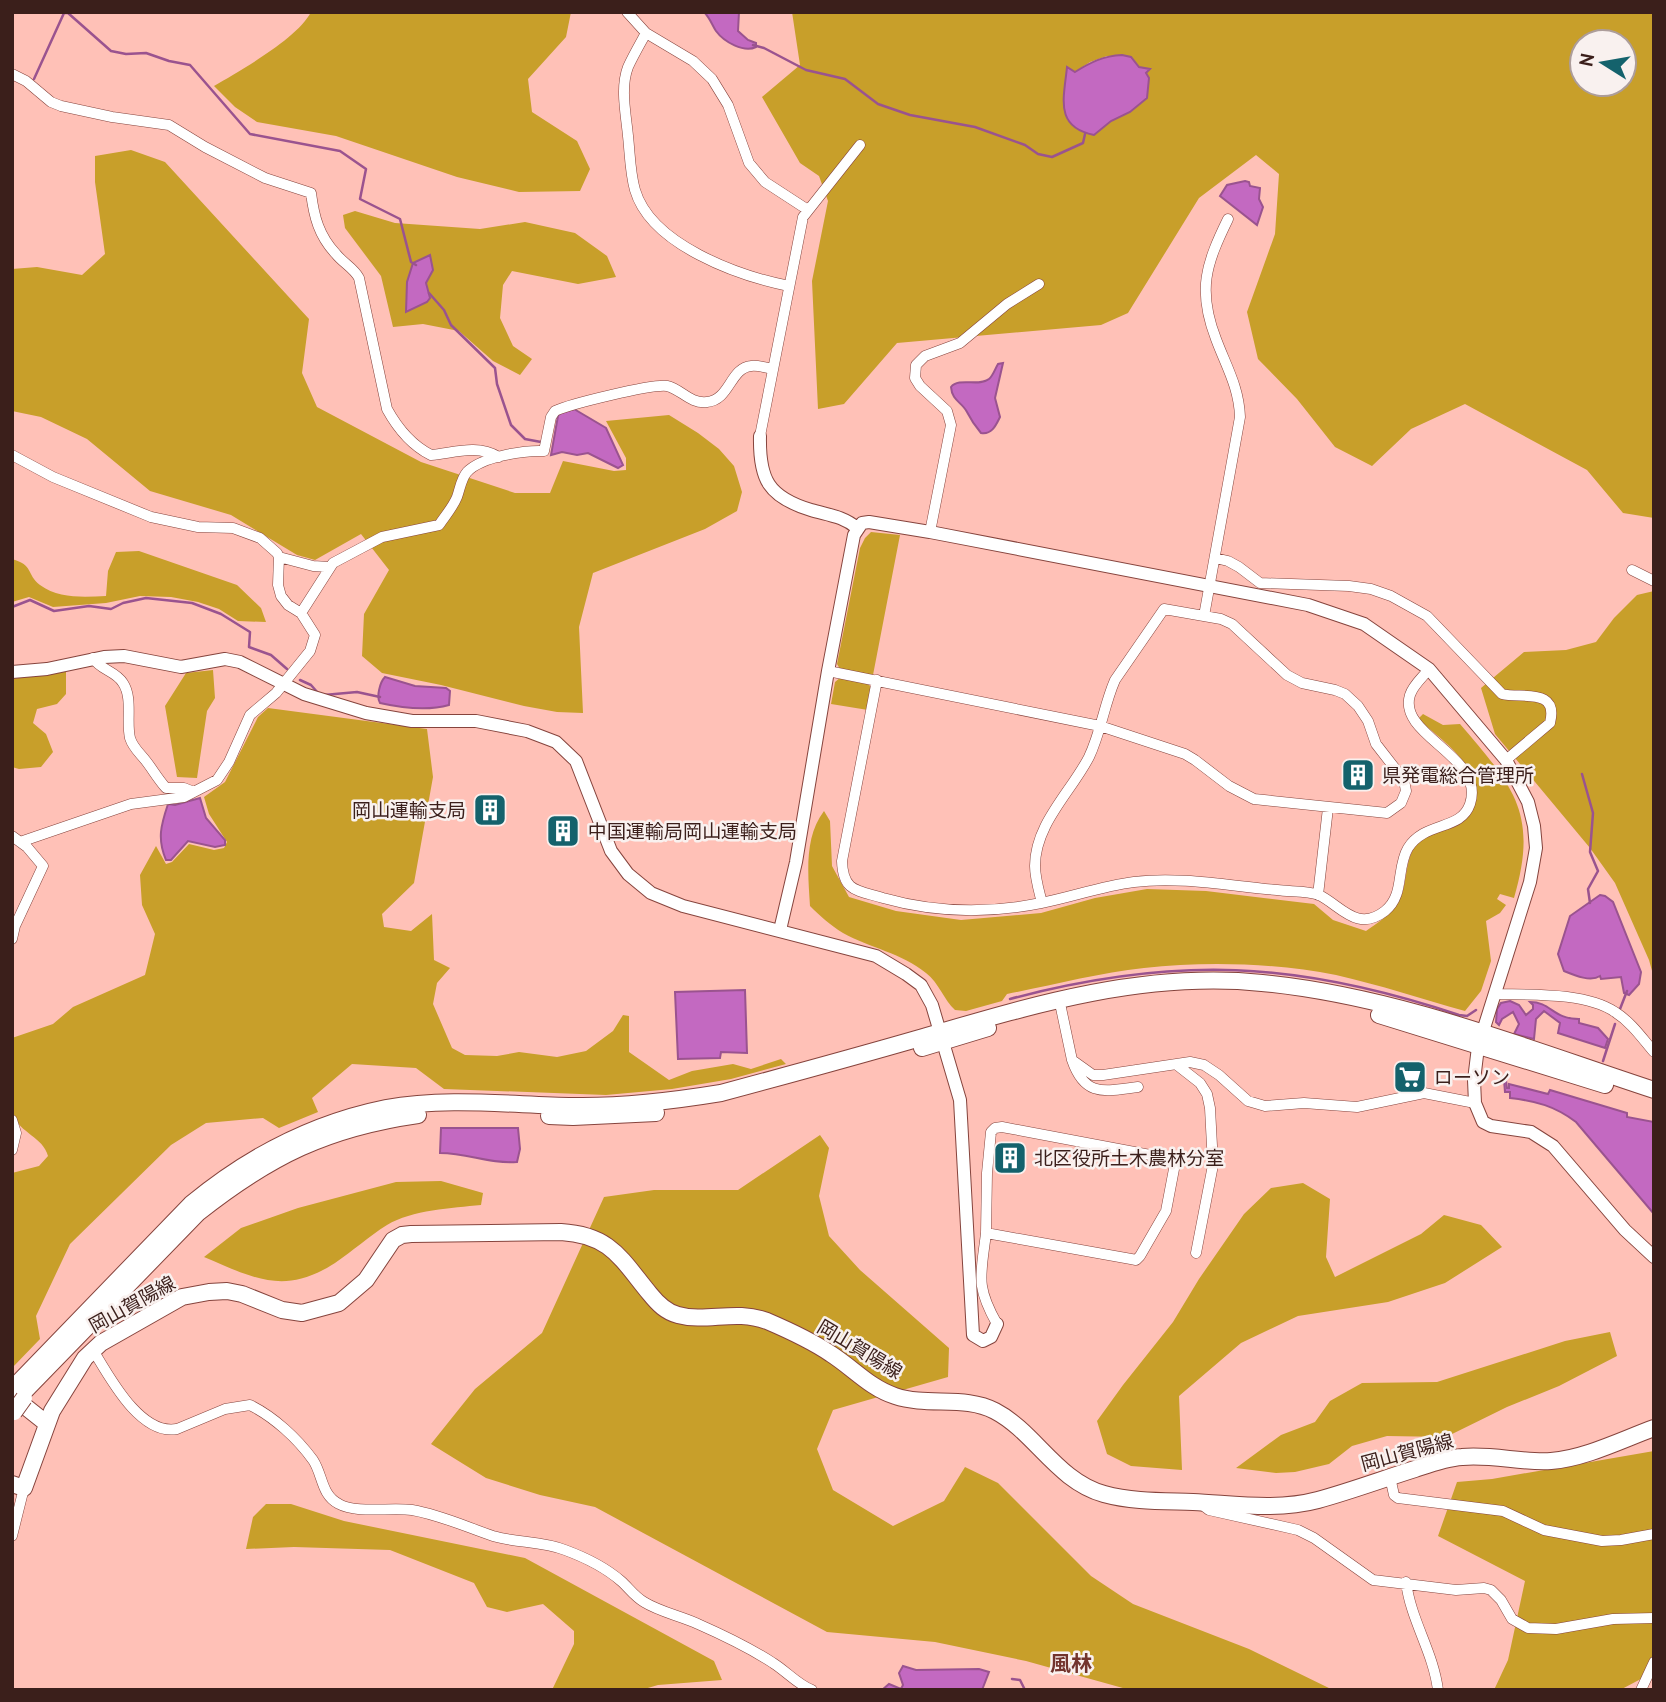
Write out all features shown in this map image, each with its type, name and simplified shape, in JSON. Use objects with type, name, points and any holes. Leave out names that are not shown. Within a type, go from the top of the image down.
[{"type":"main road","name":"岡山賀陽線","points":[[15,1400],[198,1213],[229,1189],[264,1165],[323,1137],[350,1128],[425,1114],[463,1112],[573,1117],[670,1112],[724,1102],[942,1037],[1059,998],[1174,982],[1217,981],[1260,982],[1346,996],[1654,1100]]},
{"type":"main road","name":"岡山賀陽線","points":[[15,1400],[191,1203],[257,1156],[318,1127],[388,1108],[465,1103],[575,1107],[667,1102],[722,1093],[1027,1015],[1116,998],[1171,992],[1261,993],[1306,998],[1480,1040],[1654,1090]]},
{"type":"main road","name":"岡山賀陽線","points":[[18,1486],[46,1423],[85,1358],[93,1350],[159,1308],[183,1297],[209,1292],[234,1292],[282,1310],[302,1313],[339,1303],[366,1280],[393,1240],[402,1235],[578,1233],[608,1245],[663,1308],[676,1315],[739,1315],[766,1321],[830,1353],[877,1389],[894,1396],[911,1400],[966,1402],[997,1412],[1082,1485],[1102,1494],[1133,1500],[1267,1507],[1292,1504],[1317,1500],[1461,1457],[1553,1461],[1578,1456],[1654,1428]]},
{"type":"main road","points":[[15,1400],[46,1423]]},
{"type":"street","points":[[627,12],[646,33],[693,61],[712,79],[728,104],[749,163],[765,182],[808,210]]},
{"type":"street","points":[[646,33],[627,69],[624,89],[635,191],[650,218],[670,235],[706,258],[752,277],[789,286]]},
{"type":"street","points":[[12,74],[26,81],[51,102],[61,106],[169,125],[265,178],[311,193],[315,219],[321,233],[334,253],[355,271],[359,278],[387,409],[394,422],[404,435],[430,455],[458,449],[492,453],[499,457]]},
{"type":"street","points":[[857,528],[839,517],[809,509],[773,491],[763,476],[760,436],[799,229],[808,210],[860,145]]},
{"type":"street","points":[[1203,616],[1240,408],[1240,398],[1231,370],[1216,339],[1207,308],[1205,276],[1212,251],[1228,219]]},
{"type":"street","points":[[930,532],[951,425],[947,411],[920,386],[915,377],[916,365],[925,356],[960,343],[1007,304],[1039,284]]},
{"type":"street","points":[[301,613],[328,567],[382,537],[439,525],[456,499],[462,481],[476,466],[499,457],[531,450],[544,451],[551,417],[555,411],[656,386],[674,389],[688,399],[707,402],[724,394],[743,369],[752,366],[773,369]]},
{"type":"street","points":[[12,455],[65,482],[151,517],[177,524],[233,528],[260,538],[277,552],[279,557],[278,585],[281,596],[288,605],[301,613],[315,635],[313,645],[276,693],[250,715],[229,762],[217,780],[184,797],[131,804],[16,839],[43,866],[15,926],[12,939]]},
{"type":"street","points":[[780,930],[796,862],[828,671],[857,528],[862,523],[930,532],[1308,605],[1339,614],[1376,631],[1429,669],[1506,760],[1528,802],[1536,848],[1530,882],[1480,1040],[1474,1080],[1475,1103],[1483,1122],[1491,1126],[1531,1132],[1553,1146],[1625,1230],[1654,1257]]},
{"type":"street","points":[[279,557],[328,567]]},
{"type":"street","points":[[1214,558],[1228,561],[1260,583],[1371,589],[1391,596],[1427,617],[1502,694],[1515,697],[1531,695],[1542,698],[1549,705],[1552,714],[1550,723],[1506,760]]},
{"type":"street","points":[[1632,570],[1654,581]]},
{"type":"street","points":[[828,671],[1100,726],[1185,754],[1229,786],[1254,799],[1380,813],[1392,811],[1404,797],[1404,780],[1376,744],[1368,721],[1352,700],[1335,690],[1295,680],[1232,624],[1221,619],[1164,609],[1115,680],[1100,726],[1088,758],[1039,839],[1034,870],[1042,903]]},
{"type":"street","points":[[12,672],[124,656],[181,667],[225,659],[240,662],[304,694],[366,713],[412,720],[489,722],[527,731],[556,742],[576,761],[611,851],[636,881],[667,901],[876,956],[921,985],[927,994],[942,1037],[960,1100],[973,1335],[983,1341],[991,1338],[997,1324],[985,1303],[980,1282],[986,1233],[987,1173],[991,1132],[995,1128],[1002,1127],[1166,1158],[1172,1163],[1174,1169],[1166,1211],[1136,1259],[986,1233]]},
{"type":"street","points":[[93,659],[97,665],[125,685],[130,738],[155,776],[166,788],[184,788],[194,792]]},
{"type":"street","points":[[877,680],[842,861],[843,877],[851,887],[936,909],[964,912],[995,911],[1042,903],[1111,885],[1138,881],[1204,883],[1318,895],[1353,917],[1367,918],[1381,914],[1394,901],[1404,855],[1415,839],[1432,828],[1459,819],[1469,807],[1472,793],[1466,774],[1416,723],[1410,712],[1411,692],[1429,669]]},
{"type":"street","points":[[1318,895],[1328,808]]},
{"type":"street","points":[[1495,994],[1566,997],[1606,1007],[1631,1024],[1654,1052]]},
{"type":"street","points":[[1061,1008],[1072,1060],[1077,1076],[1084,1084],[1097,1091],[1138,1087]]},
{"type":"street","points":[[1072,1060],[1093,1075],[1103,1076],[1190,1062],[1204,1065],[1219,1074],[1248,1101],[1265,1106],[1304,1103],[1357,1107],[1424,1093],[1475,1103]]},
{"type":"street","points":[[1177,1065],[1200,1083],[1207,1094],[1210,1108],[1213,1165],[1196,1253]]},
{"type":"street","points":[[12,1120],[16,1133],[12,1150]]},
{"type":"street","points":[[93,1350],[124,1398],[138,1413],[159,1427],[177,1429],[225,1409],[250,1405],[280,1424],[298,1443],[314,1462],[323,1488],[331,1499],[341,1506],[414,1510],[449,1519],[495,1536],[539,1542],[566,1550],[611,1574],[646,1603],[698,1624],[772,1662],[812,1690]]},
{"type":"street","points":[[1390,1477],[1394,1495],[1398,1498],[1503,1511],[1544,1530],[1602,1541],[1654,1534]]},
{"type":"street","points":[[12,1536],[18,1486]]},
{"type":"street","points":[[1198,1502],[1209,1510],[1298,1530],[1314,1538],[1373,1580],[1456,1590],[1491,1590],[1502,1600],[1513,1619],[1528,1628],[1556,1629],[1613,1619],[1654,1619]]},
{"type":"street","points":[[1406,1582],[1412,1615],[1430,1656],[1438,1690]]},
{"type":"street","points":[[1641,1690],[1654,1662]]},
{"type":"shaded area","points":[[311,12],[571,12],[566,37],[528,79],[532,112],[577,141],[590,169],[580,191],[519,192],[457,177],[336,136],[257,122],[235,107],[214,86],[281,43],[294,33]]},
{"type":"shaded area","points":[[704,12],[739,12],[738,31],[756,43],[756,47],[746,49],[729,42],[716,31]]},
{"type":"shaded area","points":[[792,12],[1654,12],[1654,518],[1623,513],[1587,470],[1465,404],[1411,429],[1372,466],[1335,447],[1297,399],[1258,359],[1247,312],[1275,234],[1279,174],[1256,155],[1199,198],[1128,313],[1101,325],[897,343],[844,404],[818,409],[812,281],[828,201],[819,176],[800,163],[762,97],[800,65]],"holes":[[[1107,56],[1131,57],[1139,67],[1149,70],[1146,73],[1147,98],[1094,135],[1071,72]]]},
{"type":"shaded area","points":[[1122,55],[1131,57],[1139,67],[1150,69],[1146,73],[1149,78],[1147,98],[1094,135],[1081,131],[1072,125],[1064,110],[1067,67],[1075,72],[1097,60]]},
{"type":"shaded area","points":[[131,150],[165,162],[309,319],[302,373],[317,407],[421,462],[515,493],[550,493],[563,461],[614,471],[626,470],[626,458],[606,421],[669,415],[719,449],[734,466],[742,492],[737,511],[705,529],[593,573],[579,627],[583,713],[524,706],[382,673],[362,656],[364,614],[389,570],[361,534],[315,560],[297,555],[231,515],[150,491],[87,439],[41,417],[12,411],[12,269],[37,267],[82,275],[105,254],[95,182],[95,156]]},
{"type":"shaded area","points":[[1249,182],[1250,186],[1260,188],[1259,199],[1263,207],[1257,225],[1220,196],[1227,185]]},
{"type":"shaded area","points":[[355,211],[395,223],[480,229],[525,222],[575,233],[607,256],[616,277],[578,284],[512,271],[503,285],[500,318],[513,346],[532,359],[520,375],[493,361],[459,331],[423,324],[393,327],[381,276],[345,228],[343,215]]},
{"type":"shaded area","points":[[430,255],[433,270],[426,283],[430,298],[406,312],[407,282],[413,263]]},
{"type":"shaded area","points":[[1003,363],[995,398],[1000,417],[991,431],[981,433],[955,398],[951,387],[959,383],[985,381],[992,376],[998,364]]},
{"type":"shaded area","points":[[574,409],[606,428],[623,465],[618,468],[588,453],[577,455],[562,452],[551,455],[558,416]]},
{"type":"shaded area","points":[[871,532],[900,535],[873,675],[840,669],[837,664],[860,548]]},
{"type":"shaded area","points":[[139,551],[237,585],[261,608],[266,622],[238,621],[219,609],[171,597],[140,596],[106,603],[53,607],[29,597],[12,602],[12,559],[24,564],[47,590],[72,596],[106,596],[108,571],[116,552]]},
{"type":"shaded area","points":[[1654,591],[1654,978],[1649,960],[1615,883],[1590,848],[1495,734],[1481,688],[1524,652],[1566,650],[1596,642],[1614,618],[1637,595]]},
{"type":"shaded area","points":[[213,670],[215,698],[207,711],[197,778],[177,777],[165,706],[186,673]]},
{"type":"shaded area","points":[[66,671],[66,694],[57,704],[37,709],[33,723],[46,734],[53,752],[41,767],[12,767],[12,679]]},
{"type":"shaded area","points":[[385,677],[415,686],[446,688],[450,691],[449,705],[415,708],[380,703],[379,690]]},
{"type":"shaded area","points":[[841,677],[869,684],[871,689],[868,710],[831,704],[835,682]]},
{"type":"shaded area","points":[[268,708],[427,729],[433,777],[414,883],[382,914],[384,927],[411,931],[432,914],[434,960],[450,968],[437,983],[433,1004],[452,1048],[465,1055],[497,1056],[519,1052],[557,1057],[586,1051],[613,1031],[623,1015],[629,1016],[629,1052],[669,1080],[692,1071],[733,1064],[751,1069],[781,1059],[786,1064],[731,1079],[672,1089],[606,1095],[444,1089],[416,1068],[352,1064],[312,1098],[318,1112],[279,1128],[263,1118],[206,1123],[171,1145],[70,1244],[36,1316],[40,1339],[12,1368],[12,1173],[39,1166],[48,1156],[41,1144],[13,1115],[12,1038],[53,1024],[73,1007],[145,975],[155,934],[142,905],[140,875],[156,846],[166,864],[172,862],[189,844],[214,850],[224,848],[227,842],[209,814],[204,797],[225,782],[258,717]]},
{"type":"shaded area","points":[[1423,714],[1443,725],[1460,724],[1507,784],[1522,822],[1524,844],[1514,898],[1500,894],[1497,899],[1506,905],[1500,913],[1486,921],[1491,961],[1481,991],[1465,1011],[1336,975],[1289,968],[1216,964],[1144,968],[1110,973],[1007,994],[1002,1001],[966,1011],[955,1010],[931,977],[917,966],[843,933],[810,906],[810,844],[824,811],[830,821],[832,866],[849,897],[896,911],[961,920],[1041,913],[1095,898],[1147,889],[1206,891],[1314,904],[1333,920],[1366,931],[1388,915],[1398,903],[1409,860],[1419,841],[1453,828],[1463,821],[1470,811],[1475,795],[1469,770],[1450,747],[1418,719]]},
{"type":"shaded area","points":[[200,798],[206,818],[225,840],[225,845],[215,847],[188,841],[171,860],[166,860],[161,832],[168,804],[175,805]]},
{"type":"shaded area","points":[[1600,895],[1613,902],[1641,972],[1639,984],[1629,995],[1624,993],[1621,977],[1588,978],[1564,971],[1558,954],[1570,916]]},
{"type":"shaded area","points":[[745,990],[747,1053],[721,1052],[720,1058],[678,1059],[675,992]]},
{"type":"shaded area","points":[[1510,1001],[1519,1005],[1526,1015],[1533,1009],[1530,1002],[1537,1003],[1563,1016],[1579,1019],[1579,1023],[1598,1028],[1608,1039],[1605,1048],[1558,1033],[1560,1023],[1544,1011],[1536,1019],[1534,1039],[1514,1034],[1519,1024],[1513,1012],[1502,1019],[1499,1025],[1496,1022],[1497,1009],[1501,1003]]},
{"type":"shaded area","points":[[1504,1080],[1507,1088],[1509,1084],[1548,1094],[1550,1090],[1627,1113],[1627,1117],[1654,1122],[1654,1214],[1576,1122],[1545,1105],[1510,1098],[1510,1092],[1505,1092]]},
{"type":"shaded area","points":[[441,1128],[518,1128],[520,1149],[517,1162],[440,1153]]},
{"type":"shaded area","points":[[820,1135],[829,1148],[819,1196],[829,1236],[860,1270],[949,1348],[948,1377],[833,1410],[817,1449],[833,1490],[893,1526],[944,1501],[965,1467],[998,1483],[1091,1576],[1133,1604],[1249,1649],[1333,1690],[1130,1690],[1026,1661],[935,1642],[827,1632],[595,1507],[540,1495],[486,1478],[431,1444],[475,1389],[542,1333],[604,1197],[654,1190],[738,1190]]},
{"type":"shaded area","points":[[441,1181],[483,1193],[481,1205],[432,1210],[397,1220],[380,1229],[335,1263],[300,1279],[284,1281],[254,1277],[204,1257],[241,1228],[298,1208],[396,1182]]},
{"type":"shaded area","points":[[1303,1183],[1330,1199],[1326,1257],[1335,1277],[1421,1234],[1444,1215],[1481,1225],[1502,1247],[1445,1283],[1388,1302],[1298,1316],[1241,1343],[1179,1396],[1182,1470],[1131,1466],[1107,1454],[1097,1421],[1173,1322],[1244,1214],[1271,1188]]},
{"type":"shaded area","points":[[1610,1332],[1617,1356],[1559,1386],[1507,1407],[1446,1437],[1387,1436],[1352,1446],[1329,1464],[1295,1472],[1276,1473],[1236,1468],[1281,1435],[1315,1422],[1330,1401],[1362,1383],[1437,1382],[1565,1341]]},
{"type":"shaded area","points":[[1654,1451],[1654,1672],[1620,1690],[1494,1690],[1508,1660],[1525,1581],[1438,1536],[1457,1482],[1492,1479]]},
{"type":"shaded area","points":[[266,1504],[291,1504],[344,1521],[525,1558],[714,1661],[722,1680],[658,1685],[641,1690],[552,1690],[574,1644],[574,1631],[543,1604],[507,1612],[487,1607],[474,1583],[390,1550],[294,1547],[246,1549],[253,1517]]},
{"type":"shaded area","points":[[903,1666],[916,1670],[979,1669],[989,1672],[982,1690],[882,1690],[889,1684],[901,1689],[903,1685],[899,1673]]},
{"type":"waterway","points":[[34,79],[64,13],[68,13],[111,51],[126,54],[146,53],[190,65],[250,134],[340,151],[366,169],[360,199],[400,219],[411,262],[416,265]]},
{"type":"waterway","points":[[753,45],[806,70],[845,79],[878,104],[910,115],[975,127],[1025,145],[1038,154],[1052,157],[1083,143],[1085,134]]},
{"type":"waterway","points":[[429,293],[444,310],[451,325],[495,368],[497,384],[511,425],[525,439],[541,442]]},
{"type":"waterway","points":[[12,607],[30,600],[54,611],[89,606],[111,609],[123,603],[146,598],[192,603],[221,614],[250,632],[249,647],[271,655],[287,669]]},
{"type":"waterway","points":[[300,680],[311,685],[318,693]]},
{"type":"waterway","points":[[324,695],[357,692],[380,697]]},
{"type":"waterway","points":[[1582,774],[1593,813],[1590,852],[1598,871],[1588,889],[1590,903]]},
{"type":"waterway","points":[[1010,999],[1127,975],[1182,970],[1236,970],[1344,984],[1459,1015],[1467,1016],[1476,1010]]},
{"type":"waterway","points":[[1620,1009],[1627,991]]},
{"type":"waterway","points":[[1603,1061],[1615,1024]]},
{"type":"waterway","points":[[1012,1679],[1020,1680],[1025,1690]]},
{"type":"place","name":"県発電総合管理所","points":[[1358,775]]},
{"type":"place","name":"岡山運輸支局","points":[[490,810]]},
{"type":"place","name":"中国運輸局岡山運輸支局","points":[[563,831]]},
{"type":"place","name":"ローソン","points":[[1410,1077]]},
{"type":"place","name":"北区役所土木農林分室","points":[[1010,1158]]},
{"type":"district","name":"風林","points":[[1071,1663]]}]
